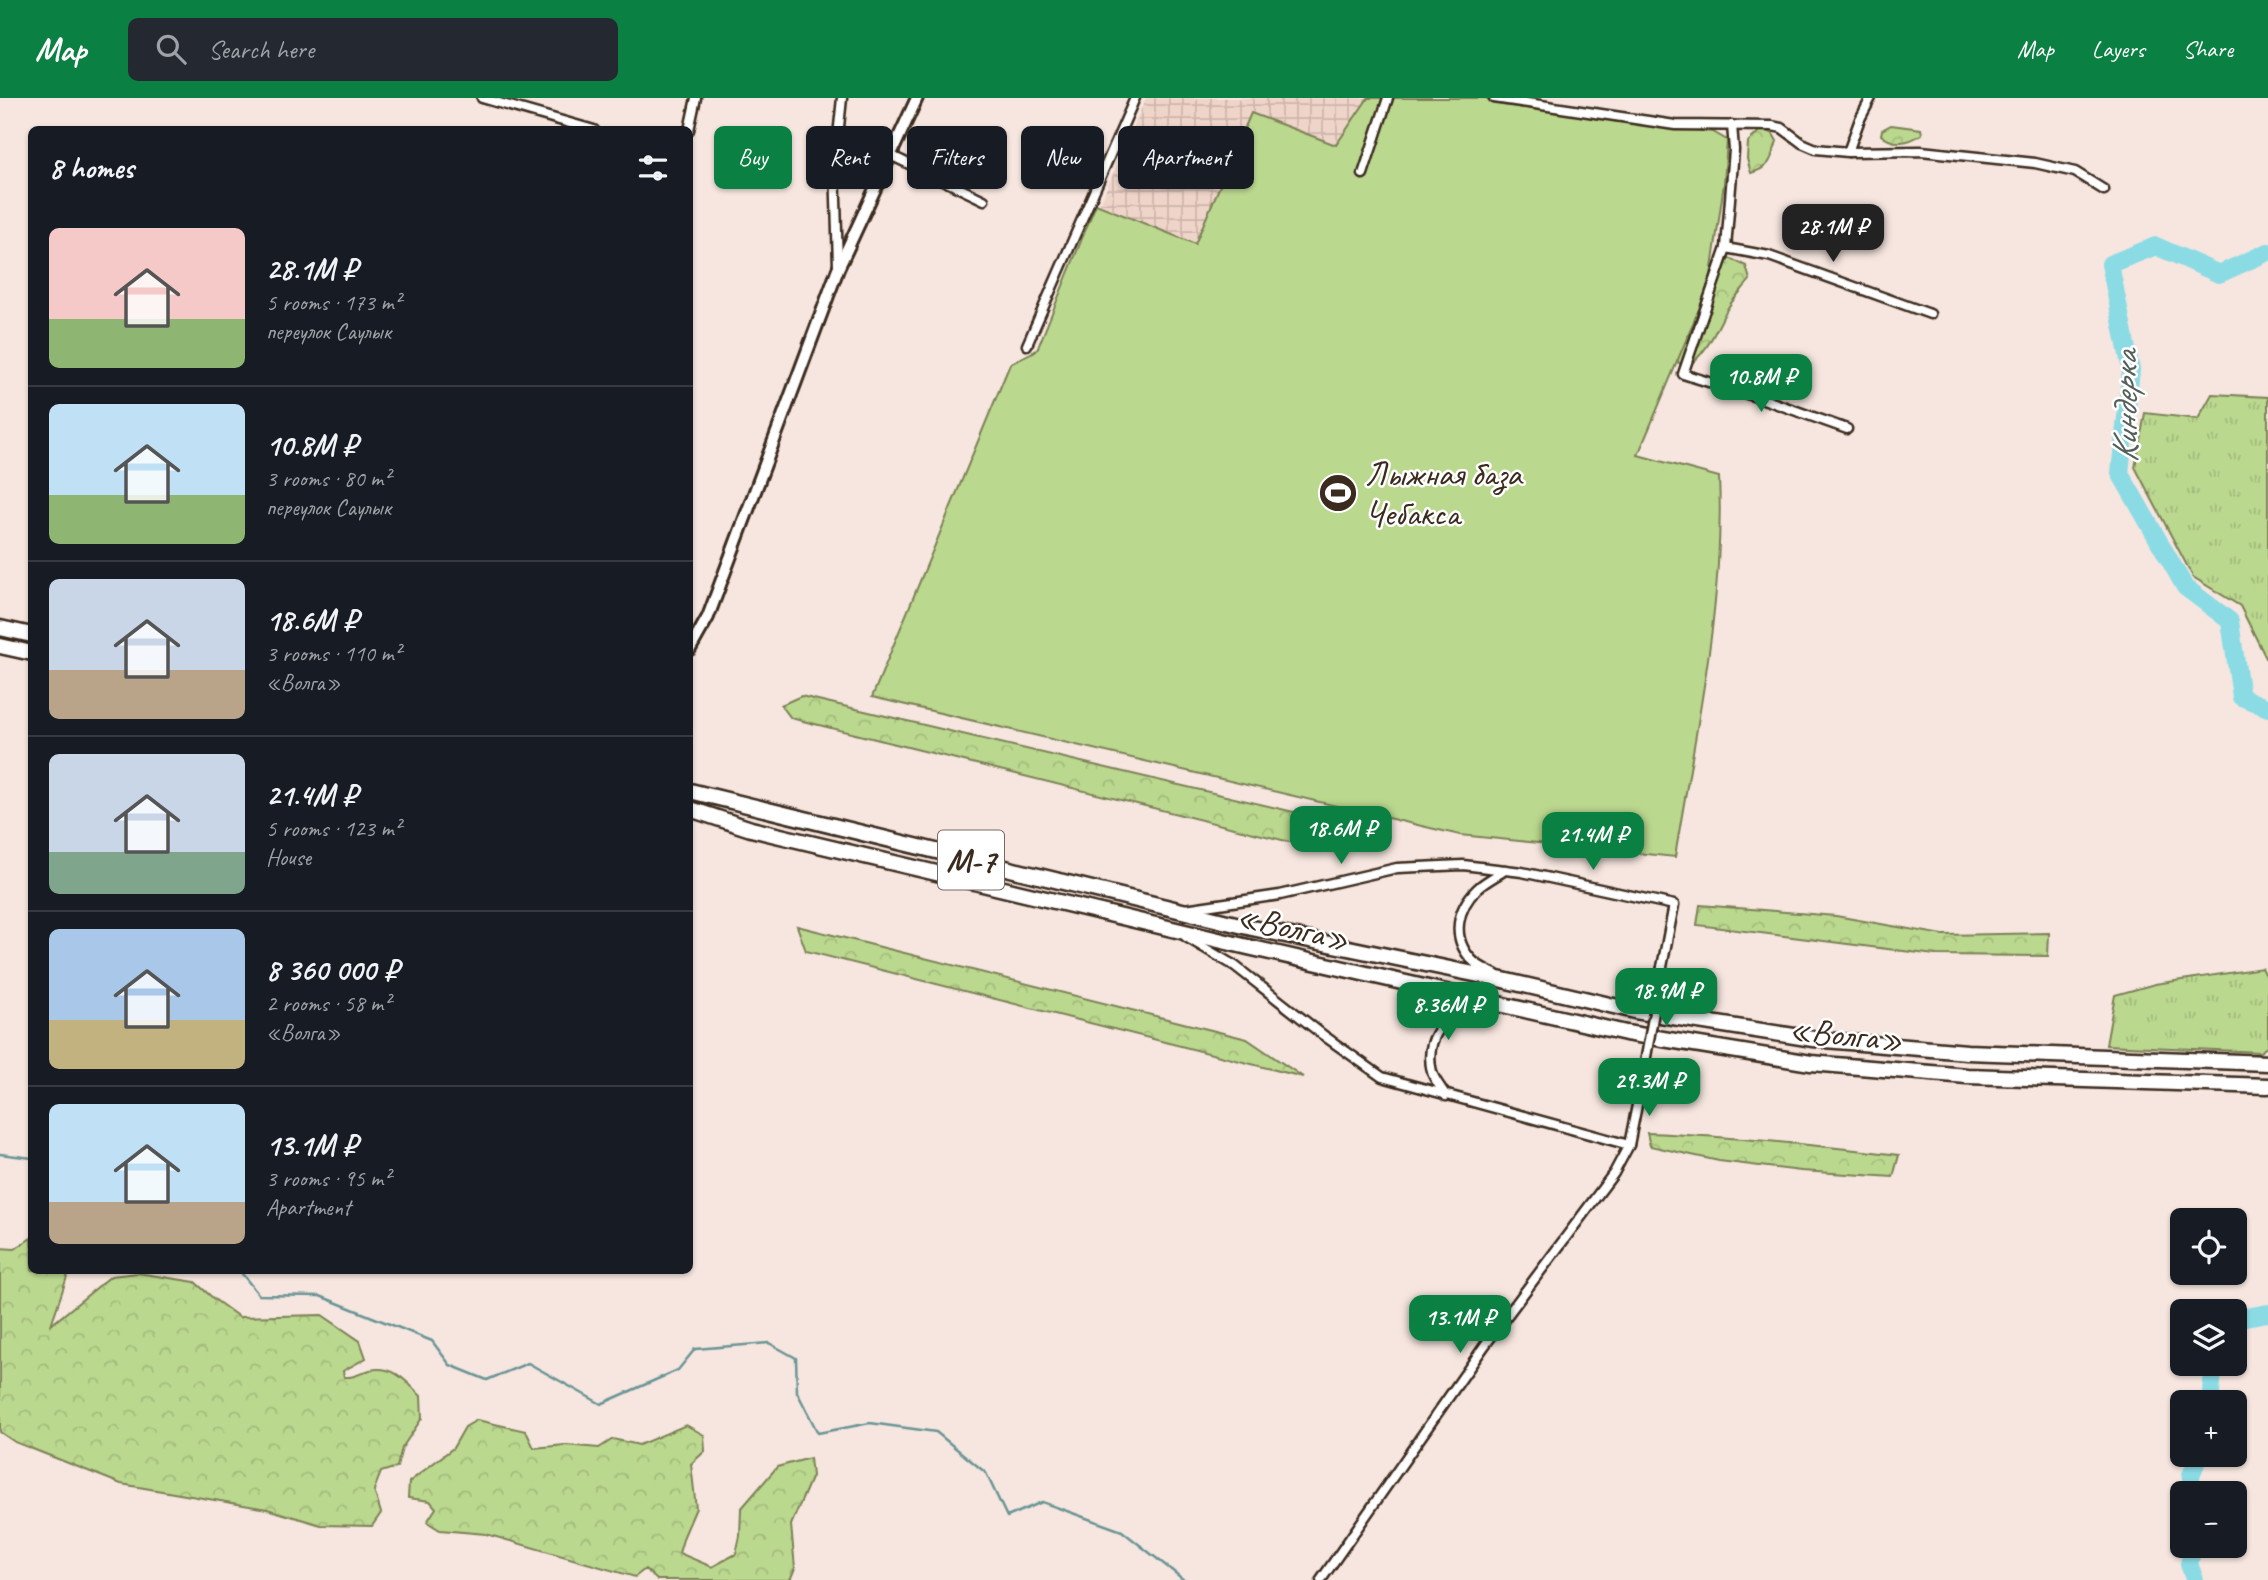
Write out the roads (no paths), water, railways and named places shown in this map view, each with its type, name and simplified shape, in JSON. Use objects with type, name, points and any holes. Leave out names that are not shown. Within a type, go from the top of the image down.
[{"type":"highway","points":[[0,628],[28,634]]},
{"type":"highway","points":[[0,646],[28,652]]},
{"type":"highway","name":"«Волга»","points":[[693,792],[1252,928],[1503,980],[1635,1011],[1813,1039],[1968,1052],[2268,1063]]},
{"type":"highway","name":"«Волга»","points":[[693,810],[751,829],[1626,1033],[1811,1063],[1967,1076],[2268,1086]]},
{"type":"street","points":[[482,98],[580,126]]},
{"type":"street","points":[[691,126],[695,98]]},
{"type":"street","points":[[838,270],[835,165],[842,98]]},
{"type":"street","points":[[893,149],[917,98]]},
{"type":"street","points":[[1027,345],[1135,98]]},
{"type":"street","points":[[1363,174],[1388,98]]},
{"type":"street","points":[[1494,98],[1675,125],[1772,126],[1782,128],[1802,143],[1816,149],[1848,152],[1921,150],[2035,163],[2075,172],[2104,190]]},
{"type":"street","points":[[1848,152],[1871,98]]},
{"type":"street","points":[[1732,125],[1734,150],[1726,247],[1683,374],[1847,429]]},
{"type":"street","points":[[893,156],[984,200]]},
{"type":"street","points":[[693,643],[713,604],[838,270],[875,189]]},
{"type":"street","points":[[1726,247],[1769,256],[1930,314]]},
{"type":"street","points":[[1177,910],[1280,895],[1397,869],[1463,865],[1505,870],[1674,905],[1629,1145],[1614,1173],[1485,1345],[1321,1580]]},
{"type":"street","points":[[1503,980],[1473,961],[1463,948],[1458,925],[1463,906],[1478,888],[1505,870]]},
{"type":"street","points":[[1172,929],[1235,966],[1322,1035],[1382,1077],[1629,1145]]},
{"type":"street","points":[[1446,1096],[1432,1073],[1432,1043],[1437,1030],[1448,1018],[1460,1008],[1480,999]]},
{"type":"waterway","name":"Киндерка","points":[[2268,252],[2219,274],[2156,246],[2110,264],[2131,370],[2120,473],[2185,587],[2230,621],[2241,697],[2268,708]]},
{"type":"waterway","points":[[0,1154],[28,1158]]},
{"type":"waterway","points":[[242,1274],[259,1295],[320,1296],[432,1341],[450,1365],[487,1380],[528,1363],[601,1404],[678,1370],[695,1349],[769,1343],[796,1358],[797,1392],[818,1433],[870,1423],[936,1432],[986,1473],[1007,1517],[1042,1502],[1122,1531],[1184,1580]]},
{"type":"waterway","name":"Киндерка","points":[[2247,1317],[2268,1313]]},
{"type":"waterway","name":"Киндерка","points":[[2211,1390],[2213,1376]]},
{"type":"waterway","name":"Киндерка","points":[[2191,1481],[2194,1467]]},
{"type":"waterway","name":"Киндерка","points":[[2191,1558],[2189,1564],[2195,1580]]},
{"type":"place","name":"Лыжная база Чебакса","points":[[1338,493]]}]
